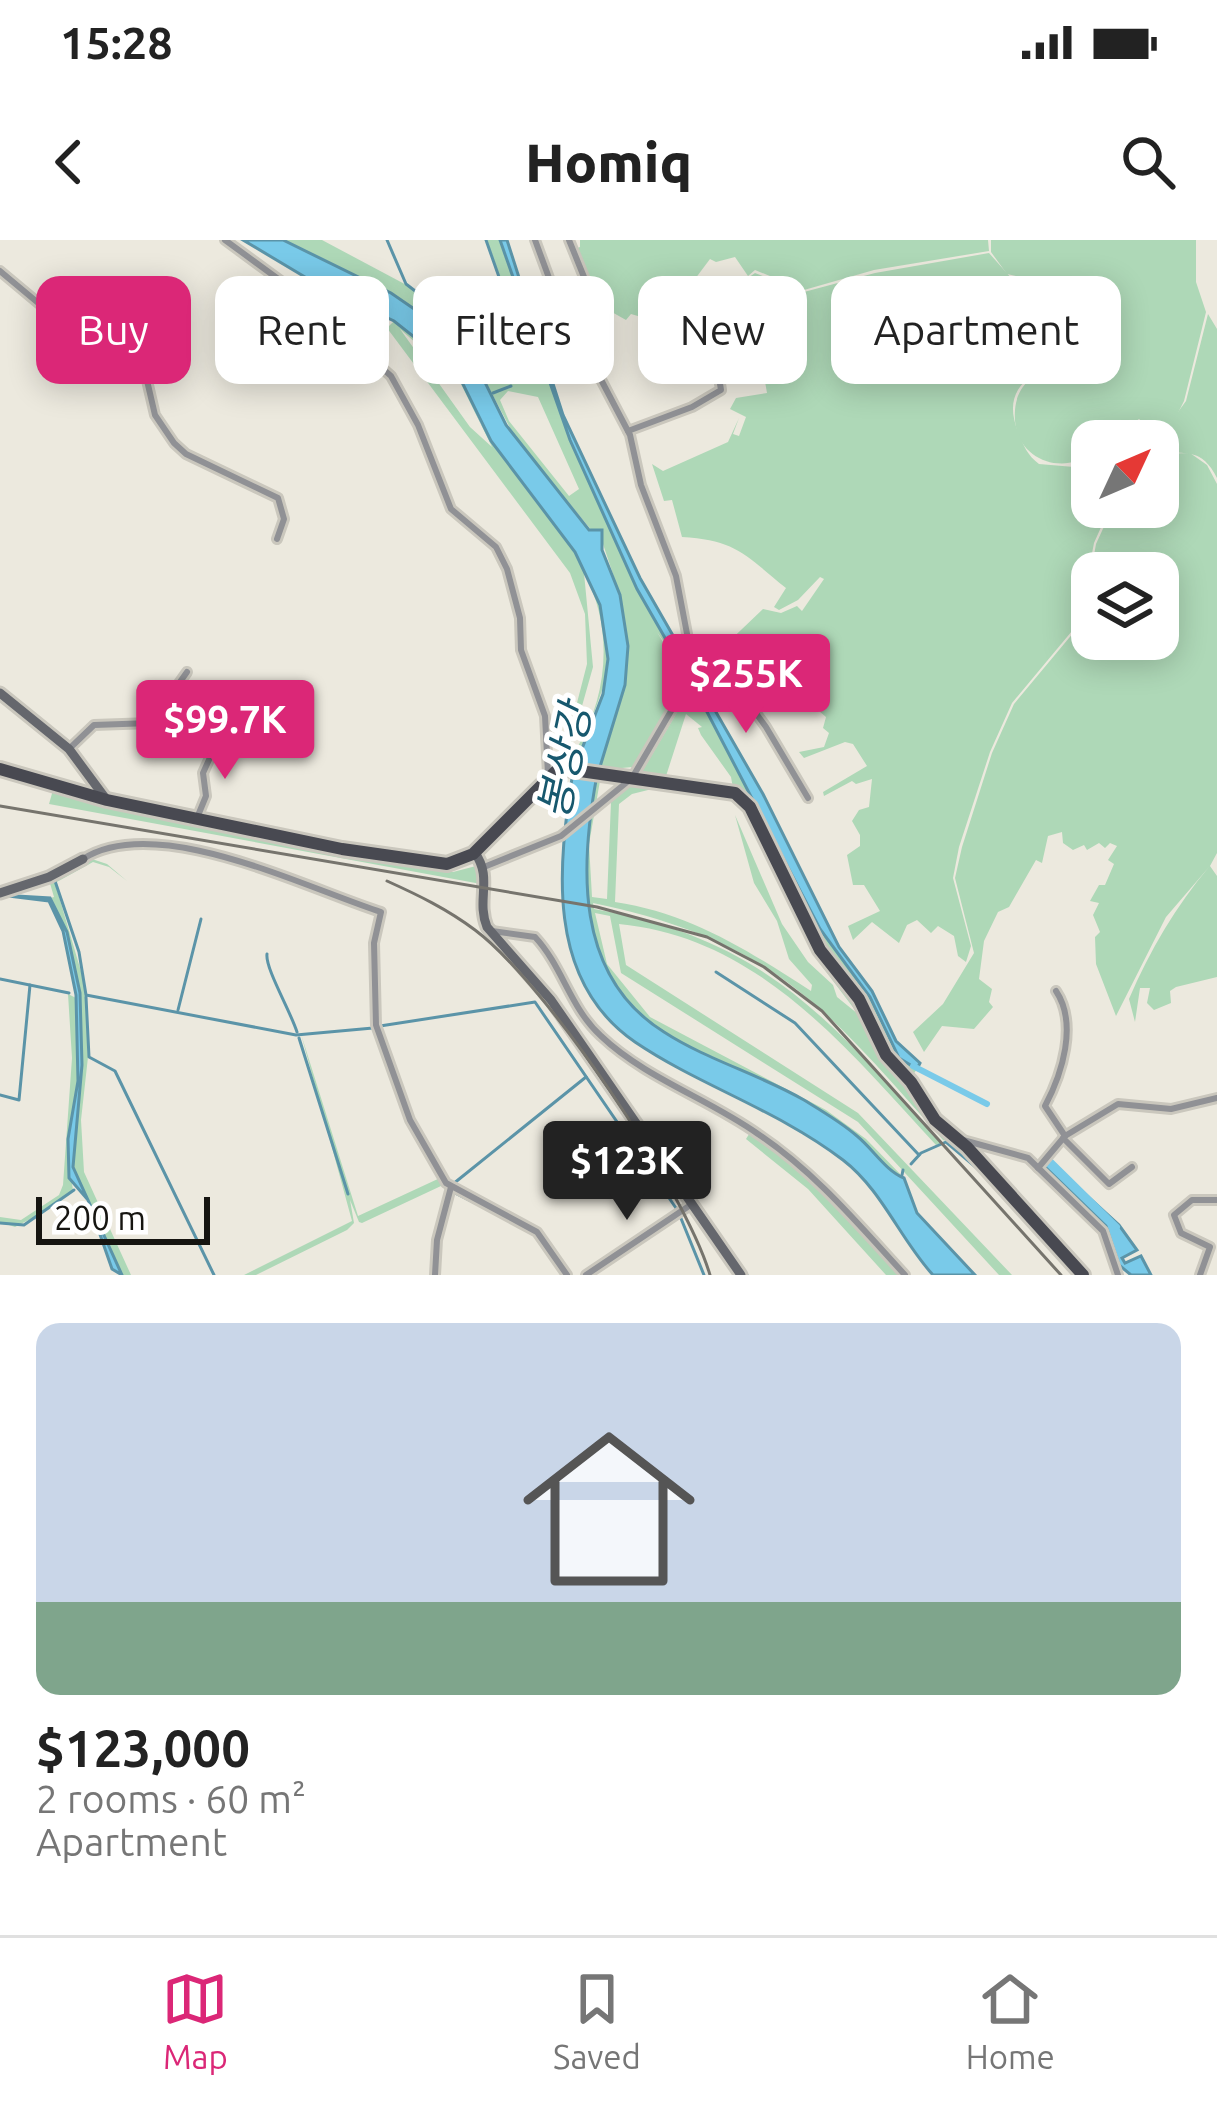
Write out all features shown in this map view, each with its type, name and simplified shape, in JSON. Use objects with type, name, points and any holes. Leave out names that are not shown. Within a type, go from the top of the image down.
[{"type":"main road","points":[[0,769],[106,800],[342,849],[446,864],[475,853],[548,774],[563,767],[724,790],[743,797],[820,950],[860,999],[886,1054],[935,1120],[959,1139],[1083,1275]]},
{"type":"street","points":[[225,240],[296,292],[391,376],[418,425],[452,509],[496,547],[520,618],[521,650],[545,716],[548,774]]},
{"type":"street","points":[[535,240],[544,254],[548,276]]},
{"type":"street","points":[[569,240],[584,276]]},
{"type":"street","points":[[0,272],[55,316],[107,320],[134,339],[160,424],[186,454],[278,499],[284,519],[277,539]]},
{"type":"street","points":[[604,384],[628,430],[643,492],[672,562],[688,629],[674,706]]},
{"type":"street","points":[[628,430],[692,407],[721,390],[720,384]]},
{"type":"street","points":[[484,867],[561,836],[594,813],[632,778],[674,706],[715,657],[782,750],[808,798]]},
{"type":"street","points":[[69,749],[94,725],[151,723],[187,672]]},
{"type":"street","points":[[0,694],[69,749],[106,800]]},
{"type":"street","points":[[197,818],[206,796],[203,773],[223,731]]},
{"type":"street","points":[[0,893],[49,877],[106,845],[139,844],[245,861],[381,912],[374,943],[377,1030],[410,1120],[451,1187],[537,1232],[568,1275]]},
{"type":"street","points":[[475,853],[484,867],[482,913],[489,931],[551,1000],[741,1275]]},
{"type":"street","points":[[489,931],[533,935],[555,960],[575,1006],[605,1041],[775,1146],[821,1186],[905,1275]]},
{"type":"street","points":[[1056,991],[1064,1014],[1065,1056],[1045,1106],[1064,1137],[1109,1184],[1132,1167]]},
{"type":"street","points":[[1040,1166],[1064,1137],[1123,1103],[1172,1109],[1217,1098]]},
{"type":"street","points":[[959,1139],[1019,1152],[1040,1166],[1103,1231],[1118,1275]]},
{"type":"street","points":[[435,1275],[437,1240],[451,1187]]},
{"type":"street","points":[[1200,1275],[1210,1246],[1180,1233],[1174,1216],[1186,1202],[1217,1200]]},
{"type":"street","points":[[586,1275],[692,1204]]},
{"type":"green space","points":[[284,240],[322,240],[413,288],[413,308],[389,292],[389,276],[357,276]]},
{"type":"green space","points":[[487,240],[499,240],[512,276],[500,276]]},
{"type":"green space","points":[[580,240],[988,240],[989,251],[831,276],[831,282],[807,289],[807,276],[770,276],[755,270],[748,276],[735,257],[710,259],[697,276],[638,276],[638,316],[631,314],[626,320],[614,313],[614,276],[585,276],[575,249]]},
{"type":"green space","points":[[991,240],[1196,240],[1196,282],[1206,312],[1176,417],[1071,420],[1071,462],[1051,462],[1028,450],[1020,440],[1015,410],[1025,384],[1121,384],[1121,276],[1016,276],[1007,274],[991,252]]},
{"type":"green space","points":[[989,253],[1009,276],[864,276]]},
{"type":"green space","points":[[831,285],[831,384],[1022,384],[1013,412],[1024,446],[1039,464],[1071,467],[1071,528],[1101,528],[1092,552],[1071,552],[1071,632],[1012,703],[990,752],[959,847],[953,878],[971,946],[966,962],[958,956],[954,936],[938,926],[931,933],[917,920],[907,925],[899,943],[872,922],[853,940],[848,926],[880,911],[864,885],[853,885],[847,855],[860,846],[852,821],[859,810],[869,807],[872,779],[852,781],[824,796],[823,792],[867,766],[853,744],[845,742],[804,758],[799,752],[824,747],[829,733],[823,728],[826,717],[780,675],[767,636],[752,635],[723,666],[718,658],[720,650],[763,609],[781,613],[797,606],[802,611],[824,579],[820,577],[798,600],[779,610],[774,607],[786,588],[749,558],[728,546],[682,537],[672,500],[664,501],[652,464],[663,471],[728,442],[739,418],[733,434],[739,436],[746,417],[730,409],[736,398],[767,393],[765,384],[807,384],[807,291]]},
{"type":"green space","points":[[1208,314],[1217,329],[1217,478],[1199,457],[1179,453],[1179,420],[1172,420],[1186,401]]},
{"type":"green space","points":[[394,321],[413,338],[400,329],[413,347],[413,363],[389,331]]},
{"type":"green space","points":[[429,384],[439,384],[470,427],[492,447],[461,384],[463,384],[481,424],[575,552],[600,605],[608,638],[607,676],[575,767],[561,765],[587,664],[585,614],[570,573]],"holes":[[[584,573],[594,594],[603,639],[601,684],[577,748],[571,745],[593,667]]]},
{"type":"green space","points":[[487,384],[550,384],[637,589],[680,664],[657,632],[681,671],[670,707],[633,767],[599,770],[625,685],[628,653],[620,595],[603,544],[517,441]],"holes":[[[508,391],[538,397],[579,489],[569,496],[509,421],[500,400]]]},
{"type":"green space","points":[[1179,453],[1190,453],[1207,465],[1217,484],[1217,853],[1210,866],[1217,876],[1217,977],[1176,987],[1170,991],[1171,1003],[1154,1010],[1147,1003],[1150,988],[1140,988],[1135,1022],[1129,999],[1137,981],[1175,913],[1209,867],[1166,917],[1116,1016],[1096,964],[1095,937],[1100,932],[1093,915],[1099,903],[1090,901],[1099,885],[1105,885],[1114,864],[1108,860],[1117,846],[1110,843],[1105,848],[1099,843],[1087,850],[1084,845],[1073,850],[1063,843],[1062,832],[1048,836],[1042,863],[1036,860],[1009,907],[998,912],[984,941],[979,979],[992,989],[989,1002],[993,1007],[974,1029],[942,1026],[924,1052],[913,1032],[943,1004],[974,953],[955,878],[992,753],[1014,704],[1071,636],[1071,660],[1179,660],[1179,552],[1095,552],[1103,528],[1179,528]]},
{"type":"green space","points":[[693,685],[820,929],[870,997],[899,1058],[917,1069],[912,1076],[866,1023],[844,987],[749,801],[640,775]],"holes":[[[686,714],[702,727],[698,728],[701,735],[731,777],[733,788],[666,776]]]},
{"type":"green space","points":[[597,775],[601,775],[589,844],[592,897],[607,899],[611,802],[632,781],[739,799],[863,1016],[958,1142],[1080,1275],[1074,1275],[970,1160],[943,1140],[865,1053],[792,986],[708,938],[593,903],[594,909],[705,941],[750,964],[828,1023],[941,1143],[936,1145],[834,1037],[758,975],[669,933],[619,924],[626,965],[858,1113],[1012,1275],[999,1275],[858,1122],[621,973],[610,916],[595,913],[607,964],[650,1017],[826,1110],[866,1139],[904,1178],[824,1113],[681,1042],[635,1009],[613,981],[590,916],[587,881],[588,845]],"holes":[[[652,789],[728,799],[743,810],[818,961],[858,1014],[837,997],[833,985],[808,962],[782,924],[735,815],[754,883],[777,921],[789,959],[812,985],[811,991],[694,924],[615,902],[619,804],[632,794]]]},
{"type":"green space","points":[[53,790],[453,872],[476,866],[481,884],[49,804]]},
{"type":"green space","points":[[89,858],[107,864],[127,881],[93,862],[55,883],[85,985],[84,1172],[131,1275],[122,1275],[117,1267],[73,1167],[82,1065],[80,993],[67,931],[50,898],[54,897],[49,880]]},
{"type":"green space","points":[[68,994],[76,998],[78,1081],[68,1158],[73,1190],[15,1227],[0,1222],[0,1217],[21,1220],[59,1195],[63,1185],[72,1058]]},
{"type":"green space","points":[[301,1034],[358,1216],[440,1178],[450,1192],[436,1240],[434,1275],[436,1234],[449,1192],[441,1186],[362,1223],[359,1222],[350,1200],[354,1223],[347,1230],[256,1275],[244,1275],[352,1221]]},
{"type":"green space","points":[[751,1131],[806,1174],[903,1275],[886,1275],[808,1189],[746,1139]]},
{"type":"water","points":[[243,240],[283,240],[356,276],[303,276]]},
{"type":"water","points":[[500,240],[507,240],[519,276],[513,276]]},
{"type":"water","points":[[389,292],[413,308],[413,336],[389,319]]},
{"type":"water","points":[[463,384],[486,384],[506,425],[589,530],[602,530],[602,550],[620,595],[628,646],[625,685],[599,770],[575,767],[603,694],[608,659],[600,605],[575,552],[491,441]]},
{"type":"water","points":[[550,384],[640,578],[683,653],[680,664],[637,589],[570,440]]},
{"type":"water","points":[[697,679],[763,794],[839,947],[872,991],[896,1041],[920,1063],[917,1069],[899,1058],[870,997],[820,929],[693,685]]},
{"type":"water","points":[[573,772],[597,775],[588,845],[590,916],[613,981],[635,1009],[681,1042],[787,1091],[851,1131],[904,1178],[917,1213],[975,1275],[933,1275],[869,1186],[843,1160],[791,1126],[660,1058],[606,1016],[585,987],[565,919],[564,845]]},
{"type":"water","points":[[0,895],[50,898],[67,932],[80,993],[82,1065],[73,1167],[88,1200],[69,1178],[68,1139],[78,1081],[76,995],[63,931],[49,901]]},
{"type":"water","points":[[1048,1160],[1119,1225],[1137,1250],[1122,1258],[1125,1263],[1141,1256],[1151,1275],[1131,1275],[1119,1265],[1106,1226],[1043,1165]]},
{"type":"water","points":[[88,1200],[122,1275],[112,1269]]},
{"type":"waterway","points":[[387,240],[406,284],[457,323],[499,373],[530,382],[525,351],[486,240]]},
{"type":"waterway","points":[[493,393],[511,386]]},
{"type":"waterway","points":[[55,881],[79,952],[86,995],[296,1035],[373,1028]]},
{"type":"waterway","points":[[178,1010],[201,919]]},
{"type":"waterway","points":[[267,954],[297,1032]]},
{"type":"waterway","points":[[716,972],[795,1023],[919,1155]]},
{"type":"waterway","points":[[0,979],[69,993]]},
{"type":"waterway","points":[[0,1095],[19,1100],[30,985]]},
{"type":"waterway","points":[[86,997],[89,1057],[115,1071],[214,1275]]},
{"type":"waterway","points":[[380,1026],[535,1002],[678,1211]]},
{"type":"waterway","points":[[299,1038],[348,1194]]},
{"type":"waterway","points":[[913,1066],[987,1104]]},
{"type":"waterway","points":[[453,1184],[586,1077]]},
{"type":"waterway","points":[[583,1171],[627,1132]]},
{"type":"waterway","points":[[911,1164],[921,1153],[946,1142],[978,1169]]},
{"type":"waterway","points":[[1046,1157],[1117,1227]]},
{"type":"waterway","points":[[902,1175],[903,1170]]},
{"type":"waterway","points":[[682,1181],[747,1275]]},
{"type":"waterway","points":[[0,1223],[24,1225],[74,1190]]},
{"type":"waterway","points":[[455,1193],[485,1208]]},
{"type":"waterway","points":[[680,1216],[704,1275]]},
{"type":"railway","points":[[0,806],[597,907],[707,937],[764,967],[822,1011],[1061,1275]]},
{"type":"railway","points":[[387,881],[475,930],[538,994],[643,1142],[696,1238],[710,1275]]},
{"type":"water label","name":"봉상강","points":[[564,761]]}]
